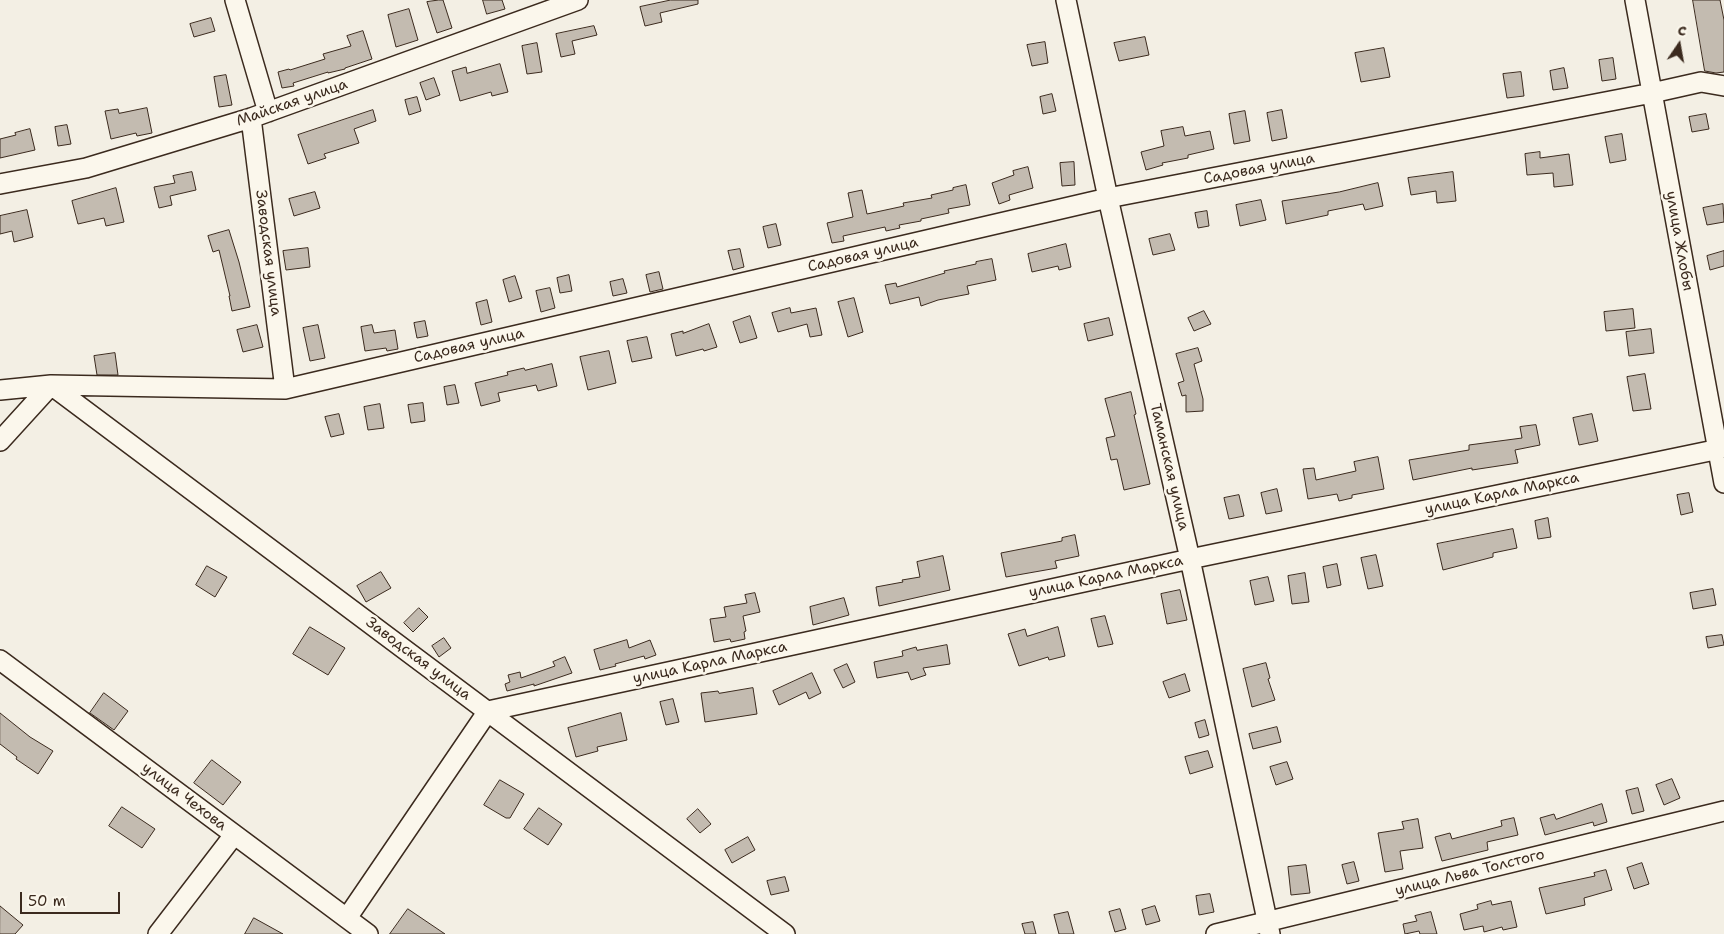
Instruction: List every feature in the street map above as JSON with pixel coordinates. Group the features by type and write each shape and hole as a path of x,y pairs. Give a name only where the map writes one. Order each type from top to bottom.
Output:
{"street":[{"name":"Заводская улица","path":"235,0 259,115 285,389"},
{"name":"Майская улица","path":"0,184 86,168 259,115 578,0"},
{"name":"Таманская улица","path":"1066,0 1108,198 1190,559 1268,928"},
{"name":"улица Жлобы","path":"1635,0 1721,449 1724,483"},
{"name":"Садовая улица","path":"0,390 51,384 285,389 1108,198 1652,94 1701,82 1724,86"},
{"name":"Заводская улица","path":"51,384 785,934"},
{"path":"0,441 51,384"},
{"name":"улица Карла Маркса","path":"488,711 1190,559 1721,449"},
{"name":"улица Чехова","path":"0,660 368,934"},
{"path":"347,918 488,711"},
{"name":"улица Льва Толстого","path":"1216,934 1268,928 1724,811"},
{"path":"158,934 234,835"}],"building":[{"path":"443,0 452,28 437,33 427,2"},
{"path":"483,0 502,0 505,9 487,14"},
{"path":"671,0 698,0 698,4 660,13 662,22 645,26 640,7"},
{"path":"1693,0 1720,0 1724,20 1724,72 1705,71"},
{"path":"409,9 418,40 396,47 388,15"},
{"path":"211,18 215,31 194,37 190,24"},
{"path":"594,26 597,35 572,41 575,54 561,57 556,34"},
{"path":"363,31 372,59 345,69 328,72 293,83 294,86 282,88 278,72 325,59 323,54 351,46 347,36"},
{"path":"1145,37 1149,55 1119,61 1114,43"},
{"path":"1045,42 1048,63 1032,66 1027,45"},
{"path":"537,43 542,72 527,74 522,46"},
{"path":"1384,48 1390,77 1361,82 1355,53"},
{"path":"1613,58 1616,79 1602,81 1599,60"},
{"path":"500,64 508,92 492,96 491,92 460,101 452,71 466,67 467,73"},
{"path":"1564,68 1568,88 1553,90 1550,71"},
{"path":"1521,72 1524,96 1507,98 1503,74"},
{"path":"226,75 232,105 219,107 214,77"},
{"path":"434,78 440,95 426,100 420,83"},
{"path":"1052,94 1056,111 1043,114 1040,97"},
{"path":"417,97 421,111 409,115 405,100"},
{"path":"147,108 152,133 137,136 136,133 111,139 105,111 118,109 119,113"},
{"path":"373,110 376,121 354,129 359,143 324,154 326,158 308,164 298,135"},
{"path":"1282,110 1287,138 1272,141 1267,113"},
{"path":"1245,111 1250,141 1234,144 1229,114"},
{"path":"1706,114 1709,129 1692,132 1689,117"},
{"path":"67,125 71,144 58,146 55,127"},
{"path":"1183,127 1185,136 1210,131 1214,149 1188,155 1188,158 1162,163 1163,165 1146,170 1141,152 1164,146 1161,131"},
{"path":"30,129 35,150 0,158 0,139"},
{"path":"1622,134 1626,160 1610,163 1605,137"},
{"path":"1540,152 1540,158 1569,154 1573,185 1554,187 1553,173 1527,175 1525,154"},
{"path":"1074,162 1075,185 1062,186 1060,163"},
{"path":"1028,167 1033,188 1009,195 1010,200 999,204 992,183 1014,175 1013,171"},
{"path":"192,172 196,190 170,196 172,205 159,208 154,187 175,183 173,176"},
{"path":"1453,172 1456,201 1437,203 1436,191 1411,195 1408,178"},
{"path":"1378,183 1383,206 1365,210 1363,204 1328,211 1328,215 1286,224 1282,201 1339,192"},
{"path":"966,185 970,205 948,209 949,213 921,219 921,221 899,225 900,228 886,231 885,227 843,236 844,241 832,243 827,223 853,217 848,193 862,190 867,214 904,206 903,203 932,198 931,195"},
{"path":"116,188 124,222 106,226 104,218 78,224 72,201"},
{"path":"315,192 320,208 294,216 289,199"},
{"path":"1261,200 1266,220 1240,226 1236,205"},
{"path":"1723,204 1724,222 1707,225 1703,208"},
{"path":"27,210 33,237 14,242 12,231 0,234 0,216"},
{"path":"1207,211 1209,226 1198,228 1195,213"},
{"path":"776,224 781,245 768,248 763,227"},
{"path":"229,230 250,307 232,311 219,250 213,252 208,236"},
{"path":"1170,234 1175,250 1153,255 1149,239"},
{"path":"1066,244 1071,267 1059,270 1058,266 1032,272 1028,254"},
{"path":"308,248 310,267 286,270 283,251"},
{"path":"740,249 744,267 733,270 728,251"},
{"path":"1724,251 1724,266 1710,270 1707,256"},
{"path":"992,259 996,280 967,286 969,294 938,300 921,306 919,297 890,304 885,285 896,283 897,287 945,273 944,271"},
{"path":"659,272 663,289 650,292 646,275"},
{"path":"569,275 572,291 560,293 557,278"},
{"path":"515,276 522,298 509,302 503,280"},
{"path":"623,279 627,293 613,296 610,282"},
{"path":"550,288 555,308 541,312 536,291"},
{"path":"854,298 863,332 848,337 838,302"},
{"path":"487,300 492,322 481,325 476,303"},
{"path":"790,308 791,313 816,308 822,335 810,337 807,324 778,332 772,313"},
{"path":"1633,309 1635,328 1606,331 1604,312"},
{"path":"1204,311 1211,324 1194,331 1188,318"},
{"path":"750,316 757,338 740,343 733,322"},
{"path":"1109,318 1113,335 1088,341 1084,324"},
{"path":"425,321 428,336 417,338 414,323"},
{"path":"709,324 717,347 676,356 671,334 683,331 683,333"},
{"path":"257,325 263,347 243,352 237,330"},
{"path":"318,325 325,358 310,361 303,328"},
{"path":"372,325 374,333 395,330 398,349 387,351 386,348 365,351 361,327"},
{"path":"1651,329 1654,353 1629,356 1626,332"},
{"path":"647,337 652,358 632,362 627,341"},
{"path":"1198,348 1202,361 1194,364 1203,399 1203,411 1186,412 1186,395 1182,396 1178,383 1184,381 1176,354"},
{"path":"609,351 616,383 588,390 580,357"},
{"path":"115,353 118,375 97,375 94,356"},
{"path":"552,364 557,386 538,391 536,385 498,393 500,401 481,406 475,383 508,375 507,372"},
{"path":"1645,374 1651,409 1633,411 1627,377"},
{"path":"455,385 459,403 447,405 444,387"},
{"path":"1131,392 1136,414 1134,415 1150,484 1124,490 1117,459 1111,460 1106,438 1115,436 1105,399"},
{"path":"423,403 425,421 411,423 408,405"},
{"path":"380,404 384,428 368,430 364,407"},
{"path":"339,414 344,434 331,437 325,417"},
{"path":"1592,414 1598,441 1579,445 1573,418"},
{"path":"1536,425 1540,445 1515,450 1518,463 1472,470 1472,468 1413,480 1409,460 1469,450 1469,445 1522,438 1520,427"},
{"path":"1378,457 1384,489 1352,495 1352,498 1339,501 1337,494 1308,499 1303,469 1314,468 1316,480 1356,471 1354,462"},
{"path":"1277,489 1282,511 1266,514 1261,493"},
{"path":"1689,493 1693,512 1681,515 1677,495"},
{"path":"1239,495 1244,516 1229,519 1224,498"},
{"path":"1548,518 1551,537 1538,539 1535,521"},
{"path":"1513,529 1517,548 1493,553 1493,557 1443,570 1437,544"},
{"path":"1075,535 1079,556 1055,561 1057,568 1006,577 1001,553 1062,541 1062,538"},
{"path":"1376,555 1383,586 1368,589 1361,558"},
{"path":"943,556 950,590 879,606 876,587 920,577 917,562"},
{"path":"1337,564 1341,585 1327,588 1323,567"},
{"path":"207,566 227,577 215,597 196,585"},
{"path":"381,572 391,588 366,602 357,586"},
{"path":"1305,573 1309,602 1292,604 1288,576"},
{"path":"1268,577 1274,601 1255,605 1250,581"},
{"path":"1713,589 1716,605 1693,609 1690,593"},
{"path":"1180,590 1187,620 1167,624 1161,594"},
{"path":"755,593 760,612 743,616 746,631 744,632 745,639 731,642 730,639 714,642 710,619 726,617 724,607 747,603 745,595"},
{"path":"844,598 849,615 813,625 810,607"},
{"path":"419,608 428,617 413,632 404,623"},
{"path":"1105,616 1113,644 1098,647 1091,619"},
{"path":"310,627 345,648 328,675 293,654"},
{"path":"1058,627 1065,656 1049,660 1048,657 1019,666 1008,634 1025,629 1027,636"},
{"path":"1722,635 1724,645 1708,648 1706,637"},
{"path":"444,638 451,648 439,657 432,646"},
{"path":"627,640 629,648 650,640 656,655 645,659 644,656 600,670 594,650"},
{"path":"947,645 950,664 923,668 926,675 911,680 908,672 877,678 874,662 903,656 902,651 916,647 917,650"},
{"path":"565,657 572,673 534,686 534,684 507,691 505,684 510,682 508,675 520,672 521,678 555,666 553,662"},
{"path":"1266,663 1270,678 1268,679 1275,700 1252,707 1243,669"},
{"path":"847,664 855,682 843,688 834,670"},
{"path":"812,673 821,693 809,699 806,692 779,705 773,691"},
{"path":"1185,674 1190,691 1169,698 1163,682"},
{"path":"753,688 757,714 705,722 701,693 718,691 719,693"},
{"path":"104,693 128,711 114,730 90,713"},
{"path":"673,699 679,722 666,725 660,702"},
{"path":"0,713 30,737 53,751 38,774 16,759 17,757 0,744"},
{"path":"621,713 627,740 597,747 598,751 576,757 568,728"},
{"path":"1205,720 1209,735 1199,738 1195,723"},
{"path":"1277,727 1281,742 1253,749 1249,734"},
{"path":"1208,751 1213,767 1190,774 1185,757"},
{"path":"212,760 241,782 223,805 194,783"},
{"path":"1287,762 1293,779 1276,785 1270,767"},
{"path":"1672,779 1680,798 1664,805 1656,785"},
{"path":"500,780 524,794 510,818 506,818 484,805"},
{"path":"1638,788 1644,811 1632,814 1626,791"},
{"path":"1602,804 1607,822 1594,826 1593,822 1545,835 1540,818 1554,814 1556,819"},
{"path":"122,807 155,829 142,848 109,826"},
{"path":"539,808 562,824 548,845 524,829"},
{"path":"698,809 711,824 700,833 687,819"},
{"path":"1514,818 1518,835 1487,842 1488,850 1442,861 1435,837 1450,833 1452,839 1502,826 1501,821"},
{"path":"1418,819 1423,848 1400,851 1403,869 1385,872 1378,833 1404,829 1402,822"},
{"path":"748,837 755,850 732,863 725,850"},
{"path":"1354,862 1359,881 1347,884 1342,865"},
{"path":"1642,863 1649,884 1634,889 1627,868"},
{"path":"1306,865 1310,893 1291,895 1288,867"},
{"path":"1606,870 1612,890 1584,898 1585,905 1546,914 1539,888 1595,876 1594,873"},
{"path":"785,877 789,891 771,895 767,881"},
{"path":"1210,894 1214,912 1199,915 1196,896"},
{"path":"1491,901 1492,905 1511,901 1517,927 1503,930 1502,927 1484,932 1483,926 1464,930 1460,914 1478,909 1477,905"},
{"path":"0,906 23,925 15,934 0,934"},
{"path":"1155,906 1160,921 1146,925 1142,910"},
{"path":"408,909 445,934 390,934"},
{"path":"1120,909 1126,929 1115,932 1109,912"},
{"path":"1068,912 1074,934 1059,934 1054,915"},
{"path":"1431,912 1437,934 1420,934 1419,931 1405,934 1403,924 1417,921 1415,916"},
{"path":"254,918 283,934 245,934"},
{"path":"1033,922 1036,934 1025,934 1022,924"}]}
